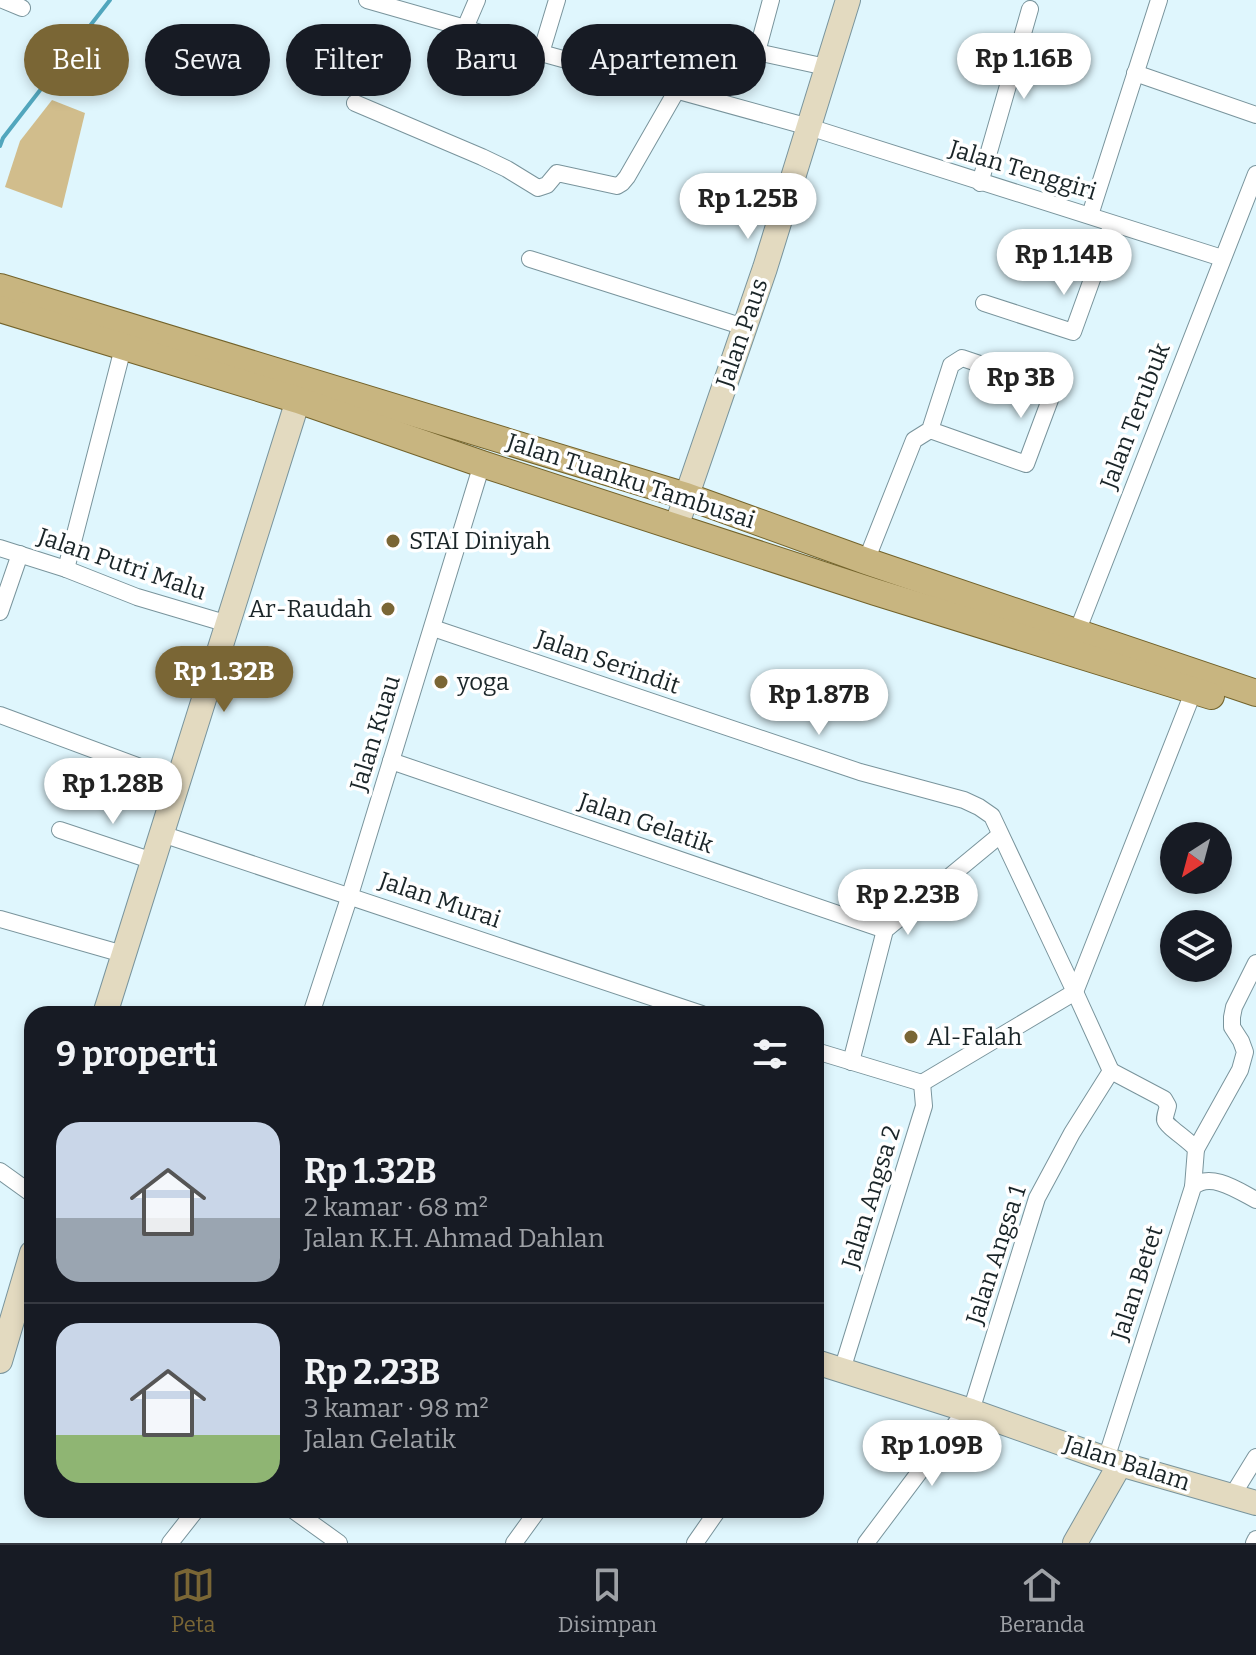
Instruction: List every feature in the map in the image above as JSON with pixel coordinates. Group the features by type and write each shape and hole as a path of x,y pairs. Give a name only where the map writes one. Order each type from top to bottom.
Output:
{"main road":[{"name":"Jalan Paus","path":"676,527 744,327 848,0"},
{"name":"Jalan Tuanku Tambusai","path":"0,287 686,496 866,561 1256,693"},
{"name":"Jalan Tuanku Tambusai","path":"0,309 298,400 482,464 875,592 1256,711"},
{"path":"107,1006 298,400"},
{"path":"0,1361 24,1280"},
{"name":"Jalan Balam","path":"824,1367 968,1410 1113,1461 1256,1503"},
{"path":"1075,1543 1113,1461"}],"street":[{"path":"3,0 22,8"},
{"name":"Jalan Tenggiri","path":"367,0 451,24"},
{"path":"467,24 477,0"},
{"path":"545,40 557,0"},
{"path":"765,24 771,0"},
{"path":"1090,215 1159,0"},
{"path":"980,183 1030,9"},
{"path":"766,54 826,67"},
{"path":"1135,73 1256,115"},
{"path":"355,103 495,163 538,188 547,185 557,173 617,186 622,183 674,96"},
{"name":"Jalan Tenggiri","path":"698,96 809,127 1222,258"},
{"name":"Jalan Terubuk","path":"1077,632 1256,174"},
{"path":"984,303 1073,332 1112,224"},
{"path":"530,259 744,327"},
{"path":"66,569 123,348"},
{"path":"866,561 914,440 930,430 951,365 962,358 1054,389 1026,464 930,430"},
{"name":"Jalan Kuau","path":"314,1006 482,464"},
{"name":"Jalan Putri Malu","path":"0,548 66,569 137,597 228,624"},
{"path":"0,612 20,554"},
{"name":"Jalan Serindit","path":"433,628 860,772 964,800 979,807 992,816 1075,992"},
{"path":"824,1054 922,1083 1075,992 1194,690"},
{"path":"0,715 178,781"},
{"name":"Jalan Gelatik","path":"391,761 885,930"},
{"path":"60,830 153,861"},
{"name":"Jalan Murai","path":"162,834 678,1006"},
{"path":"851,1062 885,930 1000,835"},
{"path":"0,919 123,954"},
{"path":"1075,992 1111,1071 1164,1099 1168,1106 1166,1123 1196,1149 1240,1070 1245,1052 1232,1027 1232,1017 1256,963"},
{"name":"Jalan Angsa 1","path":"866,1543 968,1410 1037,1198 1072,1133 1111,1071"},
{"name":"Jalan Angsa 2","path":"824,1367 924,1106 922,1083"},
{"name":"Jalan Betet","path":"1113,1461 1193,1187 1196,1149"},
{"path":"0,1171 24,1188"},
{"path":"1193,1187 1210,1180 1256,1200"},
{"path":"1232,1496 1256,1457"},
{"path":"170,1543 190,1518"},
{"path":"304,1518 339,1543"},
{"path":"514,1543 532,1518"},
{"path":"695,1543 712,1518"}],"shaded area":[{"path":"52,100 85,113 62,208 5,187 20,141"}],"waterway":[{"path":"0,146 3,138 110,0"}],"place":[{"name":"STAI Diniyah","path":"393,541"},
{"name":"Ar-Raudah","path":"388,609"},
{"name":"yoga","path":"441,682"},
{"name":"Al-Falah","path":"911,1037"}]}
